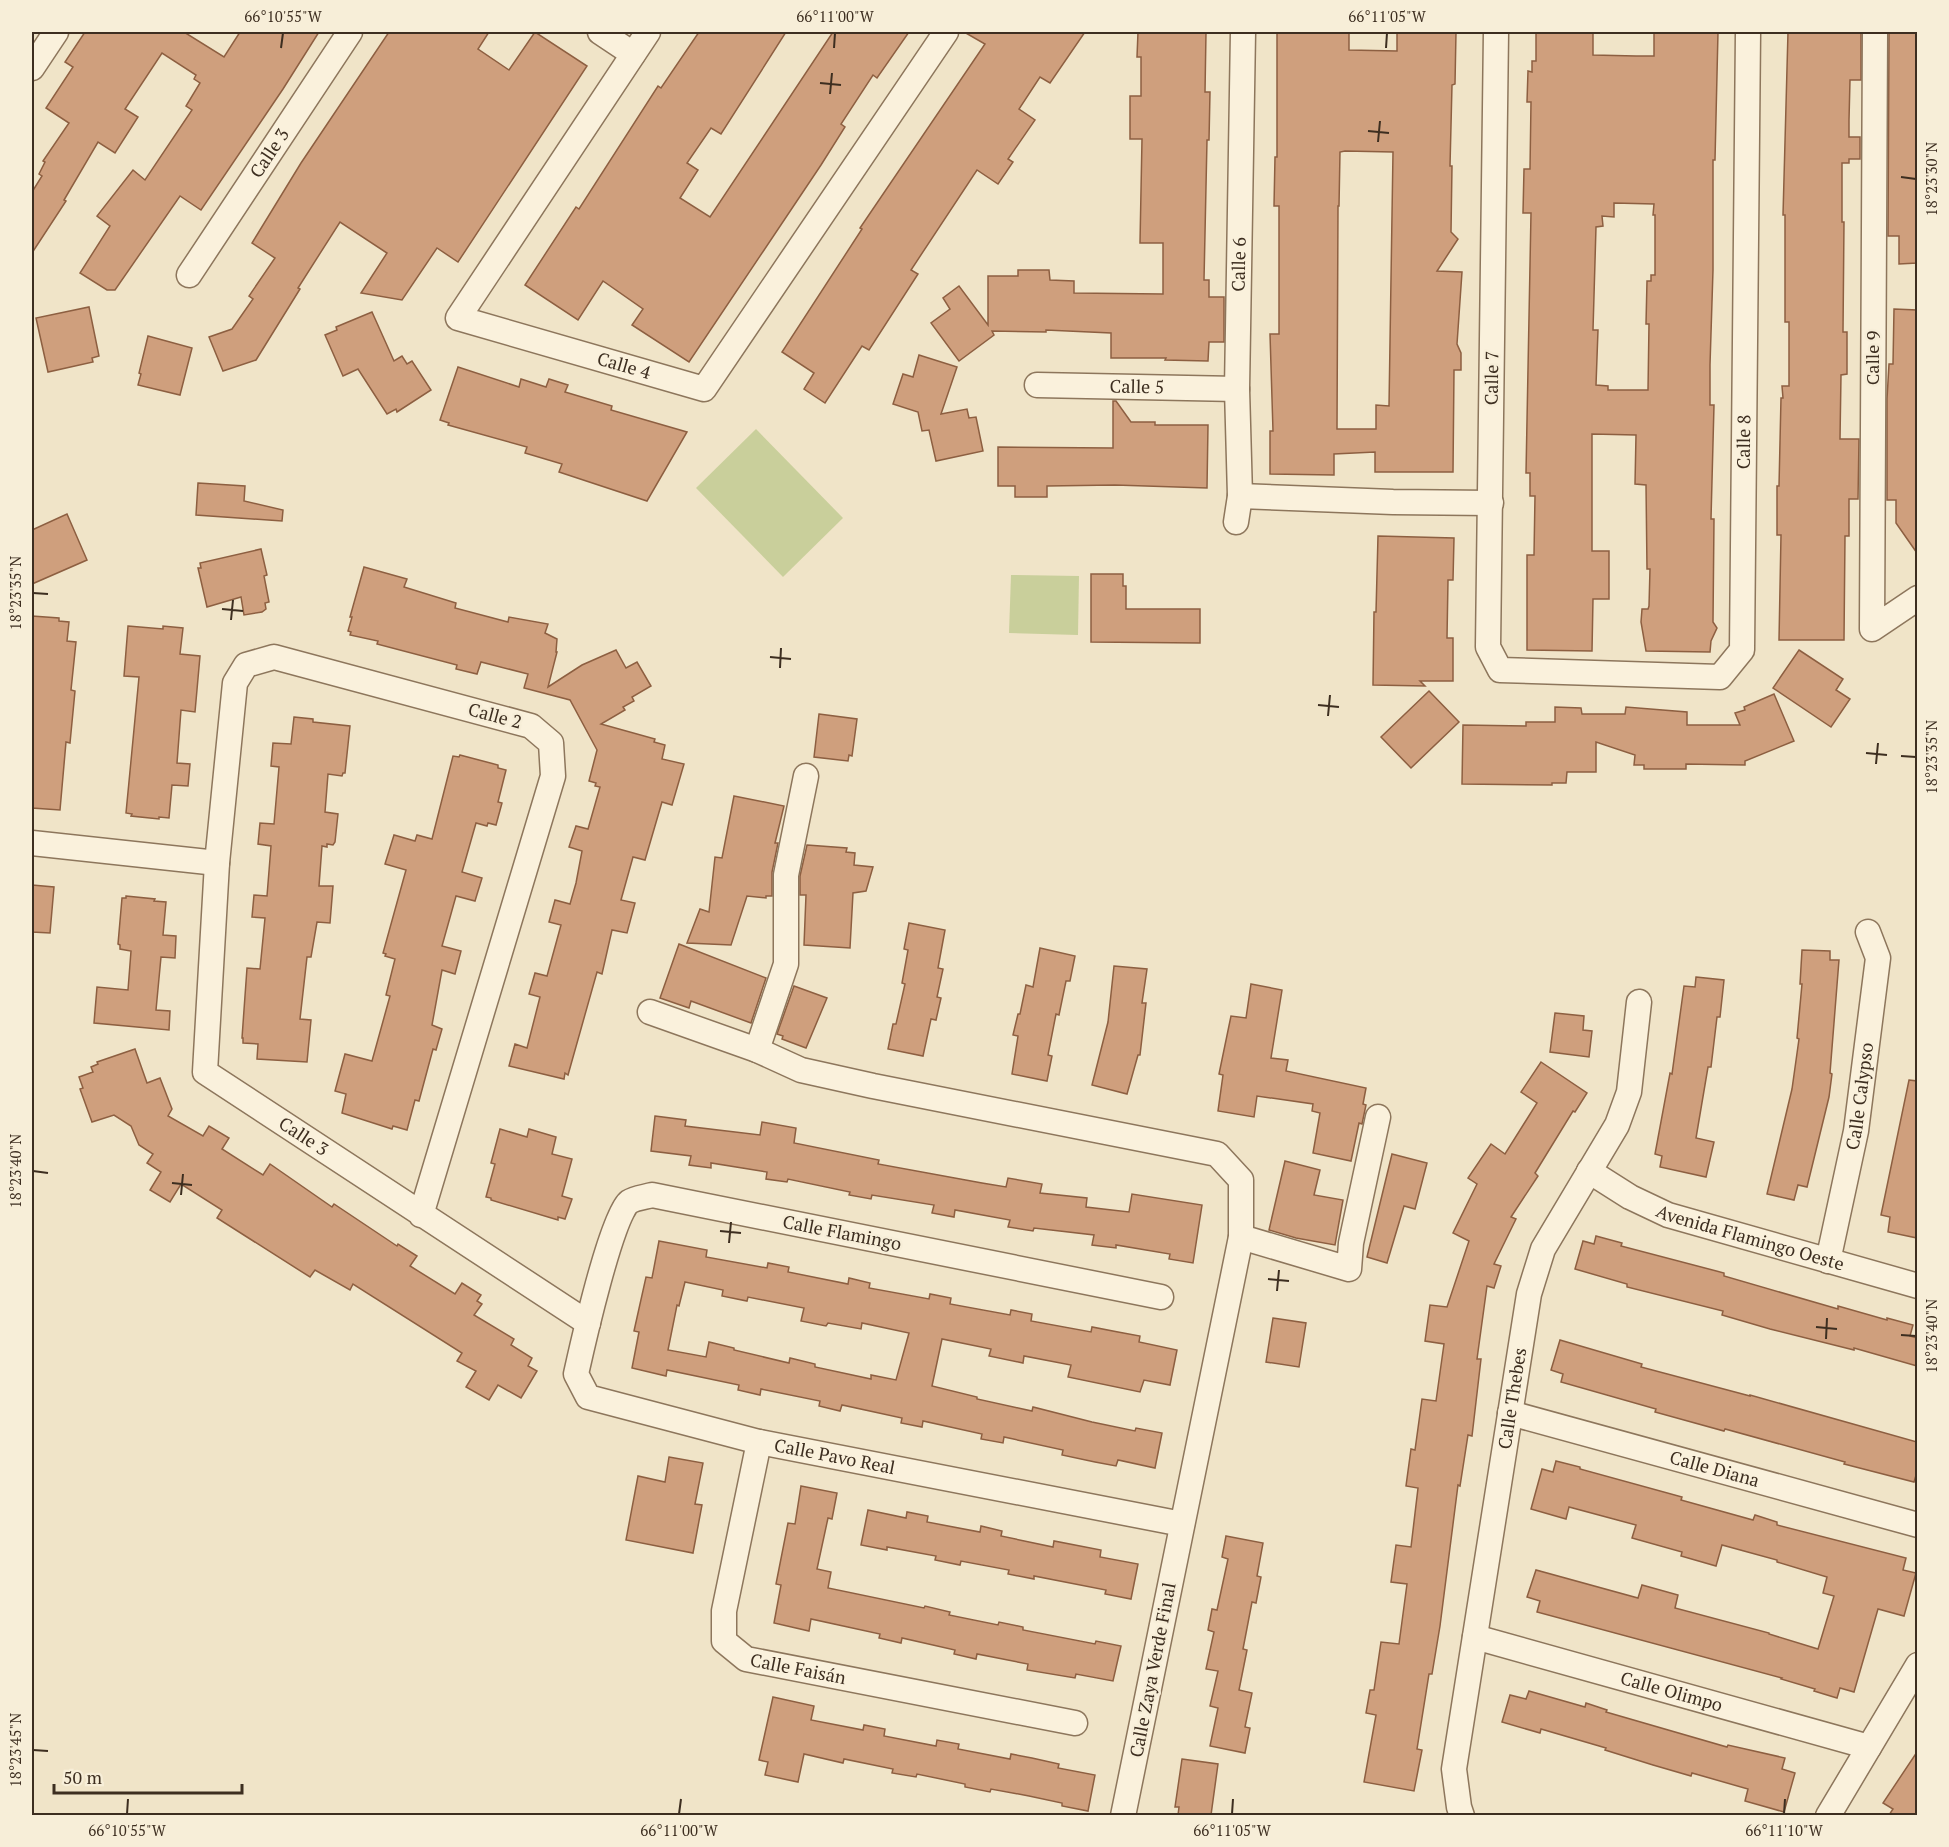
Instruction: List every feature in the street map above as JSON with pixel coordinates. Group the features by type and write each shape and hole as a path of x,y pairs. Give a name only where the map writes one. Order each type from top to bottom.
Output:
{"street":[{"path":"32,68 56,32"},
{"name":"Calle 3","path":"189,275 350,32"},
{"path":"600,32 633,54"},
{"name":"Calle 4","path":"648,32 458,318 704,389 946,32"},
{"name":"Calle 6","path":"1236,522 1240,496 1237,389 1243,32"},
{"name":"Calle 7","path":"1496,32 1488,647 1500,670 1553,672"},
{"name":"Calle 8","path":"1553,672 1720,677 1742,650 1748,32"},
{"name":"Calle 9","path":"1875,32 1872,629 1917,598"},
{"name":"Calle 5","path":"1037,385 1237,389"},
{"path":"1240,496 1491,503"},
{"name":"Calle 2","path":"218,857 235,682 246,665 274,657 531,726 551,743 553,776 421,1215"},
{"path":"757,1050 786,964 786,875 806,776"},
{"path":"32,843 218,857"},
{"name":"Calle 3","path":"218,857 205,1072 421,1215 591,1312"},
{"name":"Calle Calypso","path":"1828,1261 1856,1131 1878,958 1868,932"},
{"name":"Calle Thebes","path":"1462,1815 1458,1807 1454,1769 1529,1294 1543,1249 1617,1125 1629,1092 1639,1002"},
{"name":"Calle Zaya Verde Final","path":"650,1012 757,1050 801,1070 1217,1154 1240,1180 1241,1237 1123,1815"},
{"path":"1241,1237 1348,1269 1351,1243 1378,1117"},
{"name":"Avenida Flamingo Oeste","path":"1589,1171 1630,1197 1668,1215 1917,1286"},
{"name":"Calle Flamingo","path":"591,1312 618,1218 629,1202 652,1195 1161,1297"},
{"name":"Calle Pavo Real","path":"591,1312 576,1374 588,1397 759,1442 1182,1524"},
{"name":"Calle Diana","path":"1510,1413 1917,1525"},
{"name":"Calle Faisán","path":"759,1442 724,1611 724,1641 746,1659 1074,1723"},
{"name":"Calle Olimpo","path":"1474,1637 1869,1747"},
{"path":"1828,1815 1917,1665"}],"green space":[{"path":"756,429 843,518 783,577 696,488"},
{"path":"1011,575 1079,576 1078,635 1009,633"}],"building":[{"path":"85,32 184,32 224,57 240,32 319,32 201,210 180,196 115,290 107,290 80,273 110,226 97,216 133,170 145,180 192,110 186,106 200,83 194,79 196,75 162,53 125,109 138,117 115,153 98,142 64,200 66,201 32,253 32,192 42,176 39,174 45,162 43,161 69,123 46,108 73,67 65,62"},
{"path":"389,32 489,32 478,49 509,70 535,32 587,66 458,262 437,248 402,300 361,293 387,253 340,222 256,360 223,371 209,337 232,329 253,299 249,296 275,258 252,243 301,163"},
{"path":"699,32 786,32 721,134 711,128 687,163 698,170 680,198 710,217 833,32 909,32 877,78 873,75 841,124 845,127 821,165 689,362 632,325 643,309 603,281 578,320 525,285 576,207 579,209 658,86 661,88"},
{"path":"964,32 1085,32 1050,83 1040,77 1019,109 1035,120 1008,159 1013,162 998,184 977,170 911,270 918,274 869,350 862,346 825,403 804,389 814,373 782,352 862,229 860,228 985,44"},
{"path":"1138,32 1206,32 1205,92 1210,92 1204,280 1209,280 1209,297 1224,297 1224,342 1209,342 1208,361 1111,358 1111,333 1046,330 1046,332 992,331 994,335 959,361 931,323 950,309 943,298 959,286 988,325 988,276 1018,276 1018,270 1049,270 1050,280 1074,281 1074,293 1163,294 1163,243 1140,243 1142,139 1130,139 1130,96 1141,96 1141,57 1137,57"},
{"path":"1277,32 1349,32 1349,50 1397,51 1397,32 1456,32 1450,166 1452,166 1451,232 1458,239 1437,271 1462,272 1457,344 1461,353 1461,370 1454,370 1453,472 1375,472 1375,452 1334,454 1334,475 1270,474 1270,431 1273,431 1270,334 1279,334 1279,206 1274,206 1275,157 1277,157","holes":["1340,152 1393,152 1389,406 1376,405 1376,429 1337,429"]},
{"path":"1536,32 1593,32 1593,55 1654,56 1654,32 1718,32 1715,160 1713,160 1710,365 1710,405 1714,405 1711,519 1714,519 1713,622 1717,628 1711,641 1710,652 1646,651 1641,622 1642,609 1648,609 1649,606 1650,569 1647,569 1646,485 1635,484 1636,435 1592,434 1592,551 1609,551 1609,599 1593,599 1592,651 1527,650 1527,555 1534,555 1535,496 1530,496 1530,473 1526,473 1531,213 1523,213 1524,169 1530,169 1531,102 1527,102 1528,71 1532,72 1532,61 1536,61","holes":["1614,203 1654,204 1655,275 1651,275 1651,281 1647,281 1648,390 1608,390 1608,386 1596,385 1598,330 1593,330 1596,227 1603,226 1602,216 1614,217"]},
{"path":"1788,32 1861,32 1861,80 1850,80 1849,120 1849,137 1860,137 1860,159 1849,159 1849,163 1842,163 1843,332 1847,332 1847,374 1841,375 1840,439 1859,439 1858,499 1849,499 1849,536 1845,536 1844,640 1779,640 1781,535 1777,535 1777,486 1779,486 1782,386 1789,386 1789,322 1785,322 1785,215 1783,215"},
{"path":"1889,32 1917,32 1917,263 1899,264 1899,236 1888,236"},
{"path":"89,307 99,356 92,358 93,362 48,372 36,318"},
{"path":"1894,309 1917,310 1917,553 1896,523 1896,500 1887,500 1887,399 1889,364 1893,364"},
{"path":"372,312 394,361 402,356 407,364 412,361 431,390 397,412 396,409 387,414 358,369 343,376 325,335 337,330 336,327"},
{"path":"148,336 192,348 180,395 138,385"},
{"path":"919,355 957,367 941,414 967,409 969,418 976,417 983,451 936,461 929,430 922,431 918,412 893,404 903,374 913,377"},
{"path":"458,367 519,387 521,379 546,387 549,379 568,385 565,392 612,406 611,410 687,432 647,501 559,472 562,464 525,453 527,447 448,425 449,423 440,420"},
{"path":"1113,401 1116,401 1131,422 1155,422 1155,425 1208,425 1207,488 1115,485 1047,486 1047,497 1015,497 1015,486 998,486 998,447 1113,448"},
{"path":"198,483 245,486 244,501 283,510 282,521 196,515"},
{"path":"67,514 87,560 32,584 32,530"},
{"path":"1378,536 1454,538 1453,580 1448,580 1447,638 1453,638 1453,681 1420,681 1425,686 1373,685"},
{"path":"261,549 267,575 264,576 269,602 265,603 266,609 262,612 244,615 241,597 207,607 198,568 201,568 200,563"},
{"path":"364,567 407,579 404,587 456,603 455,608 508,622 509,617 548,624 545,633 557,639 557,652 548,687 582,665 616,650 626,668 637,662 651,686 632,697 634,701 623,707 625,710 601,724 655,739 654,742 665,745 662,759 684,764 672,805 662,802 645,860 633,857 621,900 635,903 627,933 612,930 602,974 597,972 568,1075 565,1073 564,1079 509,1066 515,1044 527,1048 540,997 529,994 535,973 547,976 561,925 549,922 555,900 570,904 576,883 582,851 569,847 576,826 588,829 600,787 589,781 597,750 570,700 524,688 528,674 481,662 477,674 456,669 457,665 350,635 351,632 348,631 352,617 350,617"},
{"path":"1091,574 1123,574 1123,586 1126,586 1126,609 1200,609 1200,643 1091,642"},
{"path":"32,616 59,618 59,621 69,622 67,641 76,642 71,690 75,691 70,743 66,742 60,810 32,808"},
{"path":"128,626 183,628 180,654 200,656 195,712 181,710 177,763 190,764 188,786 172,785 169,818 131,816 132,814 126,813 139,677 124,676"},
{"path":"1799,650 1843,679 1836,690 1850,699 1831,727 1773,688"},
{"path":"1429,691 1459,722 1411,768 1381,737"},
{"path":"1774,694 1794,741 1745,761 1745,765 1686,764 1686,769 1644,769 1644,765 1634,765 1635,755 1596,742 1596,772 1567,772 1566,783 1552,783 1552,785 1462,784 1463,725 1526,726 1526,722 1555,722 1555,707 1581,708 1582,714 1625,714 1626,707 1687,712 1687,725 1740,725 1735,713"},
{"path":"819,714 857,719 852,756 849,755 848,761 814,757"},
{"path":"294,717 313,719 313,722 350,726 345,773 342,776 328,774 325,812 338,814 335,842 333,845 327,844 327,847 322,846 319,886 333,886 330,923 317,922 311,957 307,957 300,1019 311,1020 307,1062 257,1059 258,1044 243,1043 242,1038 247,968 260,969 265,918 252,917 254,895 267,896 271,846 258,844 260,823 274,824 279,767 271,766 273,743 291,744"},
{"path":"460,755 498,765 498,768 506,770 498,802 502,803 496,825 488,823 487,826 476,823 462,872 482,878 475,901 456,896 442,946 461,951 455,974 442,970 432,1025 442,1029 436,1050 433,1049 419,1101 415,1100 407,1130 393,1126 392,1129 342,1113 346,1094 335,1091 345,1054 372,1061 390,996 386,995 395,959 383,953 406,870 385,864 394,835 415,841 417,835 432,839 453,756 459,757"},
{"path":"734,796 784,806 775,843 778,843 772,872 772,896 766,896 766,898 747,896 731,945 687,943 700,909 709,912 715,857 722,858"},
{"path":"807,845 847,848 846,852 855,853 854,865 873,867 866,891 853,893 850,948 804,945 806,895 800,895 800,876"},
{"path":"32,885 54,887 50,933 32,932"},
{"path":"126,896 166,902 163,935 176,936 175,958 161,957 156,1010 170,1011 169,1030 94,1023 97,987 128,990 131,951 120,949 118,944 122,898"},
{"path":"909,923 945,930 938,968 943,969 937,997 941,998 936,1020 931,1019 923,1056 888,1049 905,984 902,983 908,950 904,949"},
{"path":"679,944 766,978 751,1023 691,1001 689,1008 660,998"},
{"path":"1040,948 1075,956 1070,981 1066,981 1059,1015 1056,1014 1048,1055 1052,1056 1047,1081 1012,1074 1018,1036 1013,1035 1026,985 1033,987"},
{"path":"1802,950 1830,951 1830,960 1839,960 1829,1097 1807,1187 1798,1185 1794,1200 1767,1194 1792,1089 1799,1039 1797,1038 1802,984 1800,984"},
{"path":"1114,966 1147,969 1142,1003 1146,1003 1140,1055 1138,1055 1127,1094 1092,1085 1108,1022"},
{"path":"1696,977 1724,980 1720,1017 1717,1017 1711,1067 1708,1067 1696,1138 1714,1142 1706,1177 1660,1167 1662,1156 1655,1154 1670,1073 1672,1074 1684,986 1695,987"},
{"path":"1251,984 1282,990 1271,1058 1288,1060 1286,1071 1366,1088 1363,1104 1366,1105 1362,1124 1359,1123 1351,1161 1313,1153 1320,1113 1312,1111 1313,1104 1257,1096 1254,1117 1218,1111 1223,1075 1219,1074 1231,1016 1246,1018"},
{"path":"794,986 827,998 806,1048 782,1039 783,1036 777,1034"},
{"path":"1555,1013 1584,1016 1583,1030 1592,1031 1589,1057 1550,1052"},
{"path":"135,1049 147,1083 160,1078 172,1109 168,1116 203,1136 209,1126 229,1138 222,1149 263,1175 270,1164 332,1207 334,1204 397,1246 398,1244 417,1256 410,1266 455,1294 462,1283 481,1295 477,1301 482,1304 474,1315 514,1339 511,1345 532,1358 528,1366 537,1371 521,1398 498,1385 489,1400 466,1387 476,1371 457,1361 462,1353 353,1284 350,1290 315,1270 310,1277 217,1218 222,1210 181,1184 170,1202 150,1190 161,1172 147,1163 153,1154 139,1145 131,1126 114,1115 92,1122 80,1089 83,1088 79,1077 93,1072 91,1067 98,1064 97,1062"},
{"path":"1541,1062 1587,1093 1575,1112 1573,1111 1535,1173 1538,1176 1511,1217 1516,1219 1494,1264 1501,1266 1494,1288 1487,1286 1477,1359 1481,1359 1472,1436 1468,1435 1460,1486 1458,1485 1440,1626 1432,1674 1429,1674 1417,1749 1422,1750 1414,1791 1364,1782 1376,1715 1366,1713 1370,1690 1374,1690 1381,1642 1399,1644 1407,1584 1391,1582 1396,1545 1411,1547 1418,1488 1406,1486 1411,1449 1415,1450 1422,1399 1436,1401 1444,1344 1425,1341 1430,1305 1447,1307 1469,1241 1453,1233 1477,1184 1468,1178 1491,1144 1505,1154 1537,1103 1521,1092"},
{"path":"1909,1080 1917,1081 1917,1238 1888,1232 1890,1217 1881,1215"},
{"path":"655,1116 686,1120 685,1126 760,1135 762,1122 796,1128 794,1143 879,1160 878,1164 1006,1187 1008,1178 1042,1184 1040,1193 1087,1198 1086,1207 1129,1212 1132,1194 1202,1205 1193,1263 1169,1259 1170,1254 1116,1245 1116,1248 1092,1245 1094,1235 1008,1227 1010,1220 955,1210 954,1217 932,1213 934,1205 872,1195 871,1199 849,1195 850,1192 788,1179 787,1182 766,1179 767,1172 711,1163 711,1168 689,1165 691,1156 651,1151"},
{"path":"500,1129 527,1137 529,1129 556,1137 552,1154 572,1159 562,1196 572,1199 565,1219 558,1217 558,1220 486,1197 495,1164 491,1163"},
{"path":"1392,1154 1427,1163 1415,1209 1404,1206 1387,1263 1367,1257"},
{"path":"1285,1161 1320,1170 1314,1195 1343,1200 1335,1245 1296,1238 1269,1230"},
{"path":"1596,1236 1622,1243 1621,1246 1724,1273 1724,1276 1838,1309 1838,1306 1913,1325 1910,1336 1917,1338 1917,1366 1854,1348 1854,1350 1770,1329 1722,1315 1723,1311 1627,1287 1627,1284 1575,1269 1583,1241 1594,1244"},
{"path":"659,1241 707,1250 706,1257 767,1268 768,1263 789,1267 788,1272 848,1284 849,1278 870,1283 869,1288 929,1299 930,1294 951,1298 950,1304 1010,1315 1011,1310 1032,1314 1031,1321 1091,1332 1092,1327 1140,1336 1139,1342 1177,1350 1170,1385 1144,1380 1140,1392 1068,1377 1071,1365 1024,1356 1023,1363 989,1356 991,1349 942,1339 932,1386 1032,1411 1033,1407 1135,1431 1136,1428 1162,1433 1155,1468 1118,1460 1116,1466 1095,1462 1062,1455 1063,1450 1004,1437 1003,1443 981,1439 982,1434 923,1421 922,1427 901,1423 902,1418 842,1405 840,1411 819,1406 820,1401 761,1389 760,1395 738,1390 739,1385 667,1370 666,1376 632,1368 639,1332 634,1331 646,1277 652,1278","holes":["685,1282 723,1290 722,1296 747,1301 748,1297 804,1308 801,1321 861,1329 862,1323 909,1333 896,1380 871,1375 871,1379 815,1367 815,1364 790,1358 789,1363 709,1342 706,1357 668,1350 677,1305 679,1306"]},
{"path":"1273,1318 1306,1323 1299,1367 1266,1362"},
{"path":"1560,1340 1642,1364 1641,1367 1917,1442 1917,1472 1914,1482 1725,1429 1724,1431 1655,1412 1656,1409 1561,1382 1563,1374 1551,1370"},
{"path":"669,1457 703,1463 695,1504 702,1505 693,1553 626,1540 638,1476 665,1482"},
{"path":"1556,1461 1753,1520 1755,1515 1777,1522 1777,1525 1906,1558 1903,1570 1916,1573 1904,1616 1878,1609 1854,1692 1840,1688 1837,1698 1782,1678 1537,1612 1540,1601 1527,1597 1536,1570 1638,1598 1642,1585 1678,1595 1675,1608 1769,1633 1818,1649 1834,1596 1823,1593 1827,1577 1777,1562 1777,1560 1722,1545 1716,1566 1681,1556 1682,1552 1632,1538 1636,1525 1569,1507 1566,1519 1531,1509 1542,1469 1553,1472"},
{"path":"801,1486 837,1493 832,1519 828,1518 817,1569 831,1572 828,1588 924,1608 925,1606 950,1612 949,1615 998,1625 999,1622 1023,1627 1023,1630 1095,1644 1096,1641 1121,1646 1113,1681 1076,1674 1075,1678 1027,1670 1028,1664 977,1654 976,1659 954,1654 955,1650 902,1638 901,1643 879,1638 880,1634 811,1619 809,1631 774,1623 781,1585 776,1584 788,1523 795,1524"},
{"path":"868,1510 906,1518 907,1512 928,1516 927,1522 980,1532 981,1526 1002,1531 1001,1536 1053,1547 1054,1541 1101,1550 1100,1557 1138,1564 1131,1599 1105,1594 1106,1590 1034,1576 1034,1579 1008,1574 1009,1570 961,1561 960,1565 935,1560 936,1556 861,1545"},
{"path":"1226,1536 1263,1543 1257,1576 1261,1577 1256,1603 1252,1602 1243,1649 1247,1650 1239,1690 1252,1693 1245,1727 1250,1728 1245,1753 1210,1746 1218,1708 1210,1706 1218,1671 1206,1669 1214,1632 1208,1630 1212,1609 1217,1610 1228,1559 1222,1557"},
{"path":"1529,1691 1585,1707 1586,1703 1607,1710 1606,1712 1727,1747 1728,1745 1785,1758 1782,1769 1795,1773 1784,1812 1745,1801 1748,1789 1653,1765 1605,1750 1606,1748 1541,1729 1540,1733 1502,1722 1510,1695 1526,1699"},
{"path":"773,1697 814,1706 811,1720 863,1730 864,1725 885,1729 884,1736 936,1746 937,1740 959,1744 958,1749 1010,1759 1011,1754 1059,1764 1058,1768 1095,1775 1088,1811 1029,1796 991,1789 990,1792 917,1774 916,1777 892,1773 893,1769 844,1759 843,1763 804,1754 798,1782 765,1775 768,1762 759,1760"},
{"path":"1917,1752 1917,1815 1889,1815 1893,1809 1883,1803"},
{"path":"1182,1759 1218,1764 1211,1815 1178,1815 1179,1807 1175,1807"}]}
